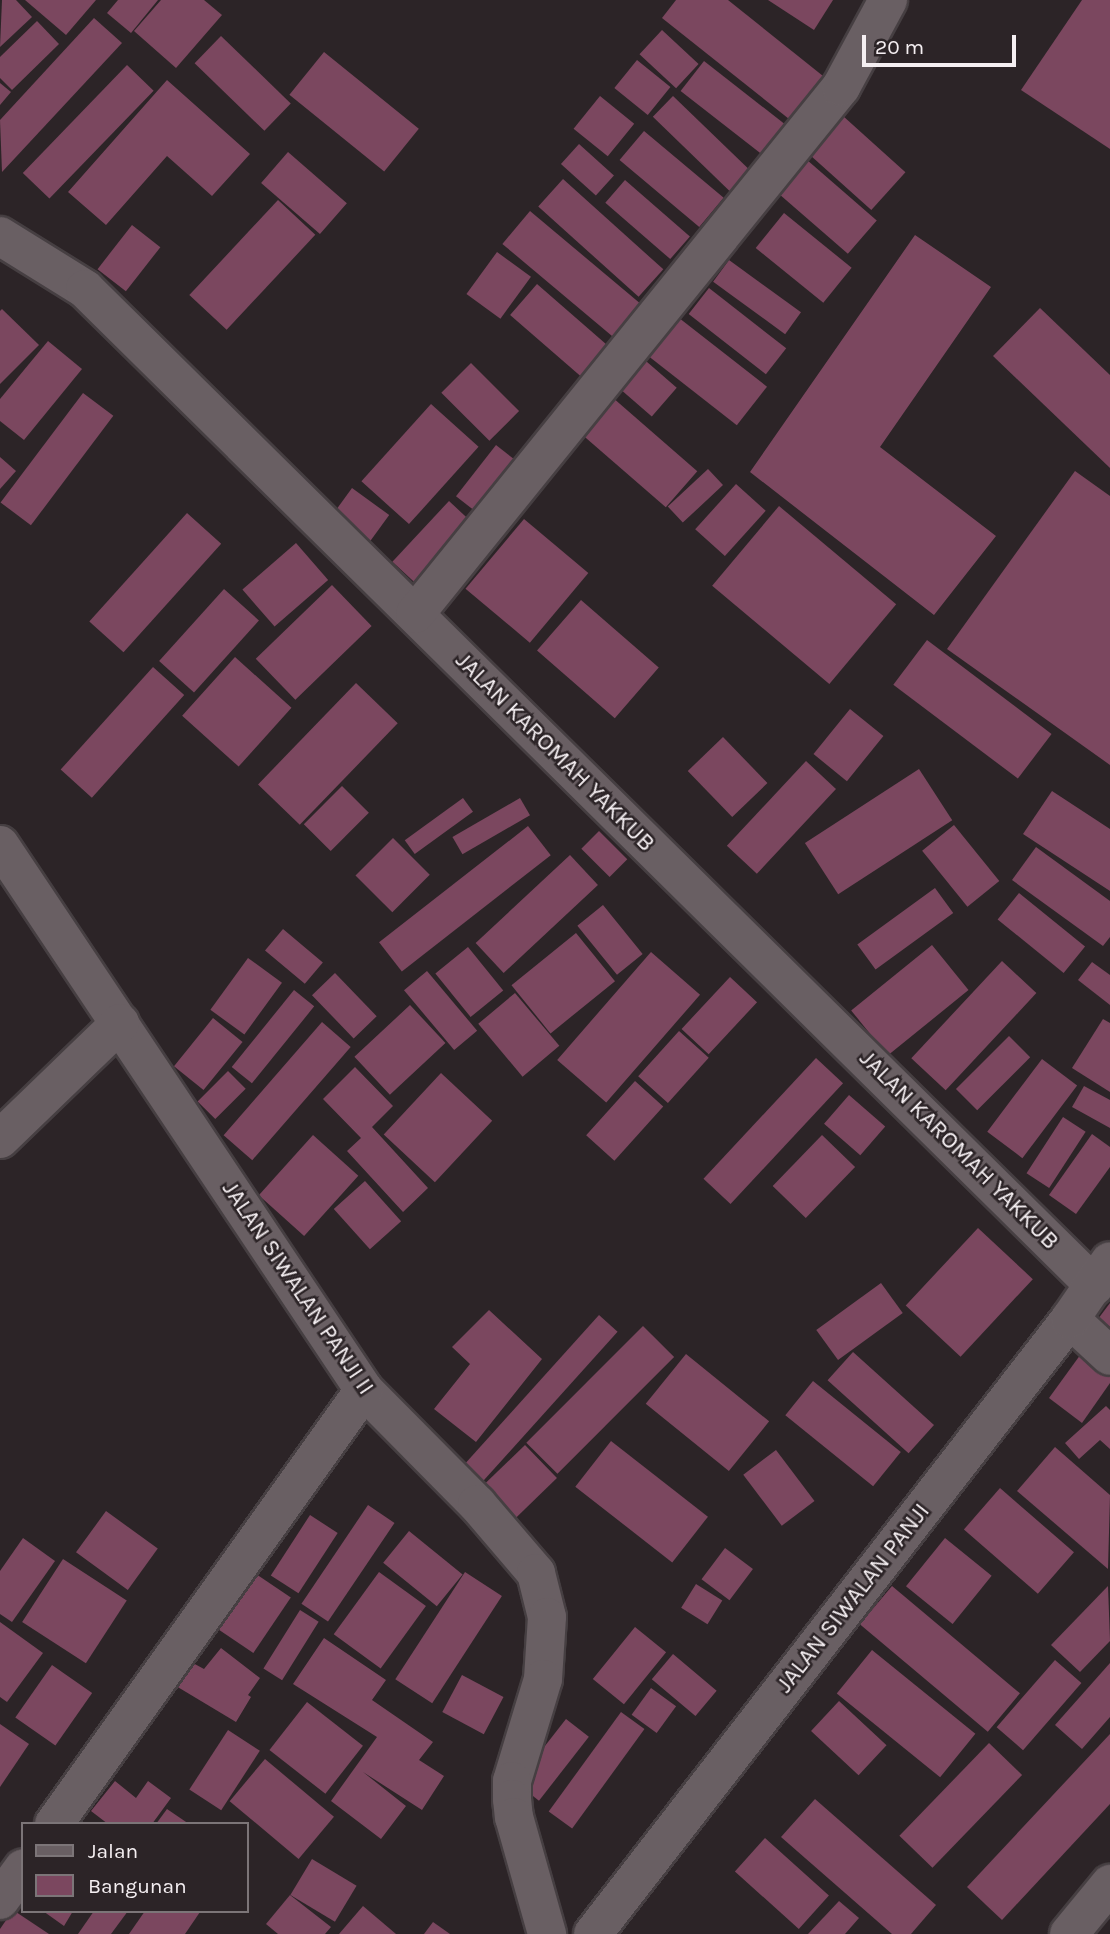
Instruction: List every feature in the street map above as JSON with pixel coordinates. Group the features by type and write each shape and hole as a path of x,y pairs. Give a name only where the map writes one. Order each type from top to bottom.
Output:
{"street":[{"path":"415,614 841,87 888,0"},
{"name":"JALAN KAROMAH YAKKUB","path":"0,236 85,289 415,614 1103,1273"},
{"name":"JALAN SIWALAN PANJI II","path":"0,845 364,1390 477,1504 536,1573 547,1617 542,1679 512,1781 512,1799 513,1817 547,1934"},
{"path":"0,1139 120,1023"},
{"name":"JALAN SIWALAN PANJI","path":"593,1934 1103,1273"},
{"path":"1070,1319 1110,1356"},
{"path":"55,1822 364,1390"},
{"path":"0,1900 21,1871"},
{"path":"1069,1934 1110,1884"}],"building":[{"path":"2,0 16,0 32,17 0,47"},
{"path":"25,0 96,0 66,35"},
{"path":"118,0 158,0 131,33 107,13"},
{"path":"161,0 204,0 222,15 176,68 134,31"},
{"path":"676,0 728,0 823,76 789,119 662,18"},
{"path":"768,0 833,0 814,30"},
{"path":"1082,0 1110,0 1110,149 1021,90"},
{"path":"94,18 122,43 2,172 0,120"},
{"path":"37,21 59,44 12,90 0,78 0,57"},
{"path":"662,30 699,64 676,88 639,54"},
{"path":"221,36 291,103 264,131 195,63"},
{"path":"324,52 419,129 384,172 289,95"},
{"path":"637,60 670,87 648,115 614,88"},
{"path":"704,61 788,126 764,156 681,91"},
{"path":"127,65 154,91 49,199 23,173"},
{"path":"167,80 250,154 212,196 167,156 106,225 68,192"},
{"path":"0,83 11,92 0,105"},
{"path":"600,96 634,124 608,156 574,129"},
{"path":"673,96 754,174 733,195 653,117"},
{"path":"843,116 905,172 871,210 809,154"},
{"path":"644,131 724,198 699,227 620,160"},
{"path":"579,144 614,175 596,196 561,164"},
{"path":"288,152 347,203 320,234 261,183"},
{"path":"799,153 877,221 848,254 770,186"},
{"path":"563,179 663,269 639,297 538,206"},
{"path":"625,180 690,236 670,259 605,203"},
{"path":"278,200 315,235 227,330 189,295"},
{"path":"530,211 650,311 622,344 502,244"},
{"path":"784,213 852,268 823,303 756,248"},
{"path":"132,225 160,247 126,291 98,269"},
{"path":"915,235 991,287 880,447 996,536 934,615 750,472"},
{"path":"497,252 531,277 500,319 466,294"},
{"path":"729,260 801,312 785,334 713,282"},
{"path":"537,284 616,353 589,384 510,315"},
{"path":"709,288 786,348 766,374 689,314"},
{"path":"1040,308 1110,375 1110,468 993,356"},
{"path":"2,309 39,345 0,384 0,311"},
{"path":"674,314 767,387 737,425 644,353"},
{"path":"48,341 82,369 24,440 0,421 0,399"},
{"path":"639,355 677,388 652,416 614,384"},
{"path":"471,363 519,411 489,441 441,393"},
{"path":"83,393 113,416 31,525 1,502"},
{"path":"612,397 697,471 666,507 581,433"},
{"path":"431,404 479,447 409,524 361,481"},
{"path":"496,445 525,468 485,519 456,496"},
{"path":"0,457 16,471 0,489"},
{"path":"708,469 723,485 683,523 668,507"},
{"path":"1075,471 1110,496 1110,765 947,649"},
{"path":"736,484 766,511 725,556 695,529"},
{"path":"352,488 389,515 369,543 331,516"},
{"path":"449,501 477,527 420,588 392,562"},
{"path":"779,506 896,604 829,684 712,586"},
{"path":"187,513 221,544 123,652 89,621"},
{"path":"524,519 588,573 530,643 466,589"},
{"path":"296,543 328,580 275,627 242,590"},
{"path":"332,585 372,626 295,700 256,659"},
{"path":"224,589 259,620 194,693 159,661"},
{"path":"581,600 659,668 615,718 537,651"},
{"path":"927,640 1052,734 1018,779 893,685"},
{"path":"235,657 291,708 239,767 182,716"},
{"path":"153,667 184,695 92,798 61,770"},
{"path":"356,683 398,723 300,825 258,784"},
{"path":"850,709 883,736 847,781 813,754"},
{"path":"723,737 767,783 732,817 688,771"},
{"path":"806,761 836,789 757,874 727,846"},
{"path":"919,769 952,820 838,894 805,843"},
{"path":"342,786 369,813 331,851 304,824"},
{"path":"1052,791 1110,829 1110,891 1023,834"},
{"path":"463,798 473,812 415,854 405,840"},
{"path":"520,798 530,815 462,854 452,837"},
{"path":"954,825 999,881 967,907 922,851"},
{"path":"528,826 551,855 402,972 379,942"},
{"path":"599,831 627,859 610,877 581,849"},
{"path":"393,838 430,875 392,912 356,875"},
{"path":"1036,847 1110,901 1110,937 1103,946 1012,880"},
{"path":"570,855 598,885 504,973 476,943"},
{"path":"935,888 953,913 876,970 857,944"},
{"path":"1019,893 1085,946 1064,973 998,919"},
{"path":"603,905 643,954 617,975 577,926"},
{"path":"283,929 323,962 305,984 265,950"},
{"path":"576,933 615,981 551,1033 511,985"},
{"path":"932,945 969,990 888,1056 851,1010"},
{"path":"468,947 503,991 471,1017 435,973"},
{"path":"651,952 700,995 606,1103 557,1060"},
{"path":"248,958 282,983 244,1034 210,1010"},
{"path":"1002,961 1036,993 946,1090 911,1058"},
{"path":"1092,962 1110,975 1110,1005 1078,980"},
{"path":"427,971 477,1031 454,1050 404,990"},
{"path":"335,973 377,1016 354,1038 312,995"},
{"path":"730,977 757,1002 709,1054 682,1029"},
{"path":"294,990 314,1006 252,1083 232,1067"},
{"path":"515,993 559,1046 523,1077 478,1024"},
{"path":"410,1005 445,1043 390,1095 354,1057"},
{"path":"213,1018 243,1042 204,1090 174,1066"},
{"path":"1103,1019 1110,1023 1110,1092 1072,1068"},
{"path":"322,1022 351,1047 252,1160 224,1135"},
{"path":"679,1031 709,1058 668,1103 638,1076"},
{"path":"1009,1036 1030,1057 977,1110 956,1089"},
{"path":"816,1058 843,1083 731,1204 703,1179"},
{"path":"1042,1059 1077,1085 1022,1158 987,1132"},
{"path":"355,1067 393,1106 372,1127 428,1188 403,1212 347,1151 361,1138 323,1099"},
{"path":"228,1071 246,1089 215,1119 198,1101"},
{"path":"441,1073 492,1121 435,1182 384,1134"},
{"path":"635,1081 663,1106 614,1161 586,1135"},
{"path":"1084,1086 1110,1100 1110,1128 1072,1107"},
{"path":"849,1095 885,1126 860,1155 824,1124"},
{"path":"1063,1117 1086,1132 1049,1188 1027,1173"},
{"path":"1092,1134 1110,1147 1110,1167 1076,1214 1049,1195"},
{"path":"313,1135 358,1176 304,1236 259,1195"},
{"path":"822,1135 855,1167 806,1218 773,1186"},
{"path":"365,1181 401,1221 370,1249 334,1209"},
{"path":"978,1228 1033,1279 961,1357 906,1306"},
{"path":"881,1283 903,1313 838,1360 816,1330"},
{"path":"1110,1303 1110,1327 1098,1319"},
{"path":"489,1310 542,1359 476,1442 434,1409 470,1364 452,1347"},
{"path":"599,1315 618,1332 478,1486 460,1470"},
{"path":"643,1326 674,1357 557,1474 526,1443"},
{"path":"1086,1347 1110,1364 1110,1383 1082,1423 1049,1398"},
{"path":"853,1352 934,1425 909,1453 828,1380"},
{"path":"686,1354 769,1421 729,1471 646,1404"},
{"path":"813,1381 901,1452 873,1486 785,1415"},
{"path":"1106,1406 1110,1410 1110,1449 1100,1440 1079,1459 1065,1443"},
{"path":"611,1441 708,1517 672,1562 575,1487"},
{"path":"525,1445 557,1478 515,1518 483,1485"},
{"path":"1055,1447 1110,1495 1108,1569 1017,1491"},
{"path":"776,1450 815,1501 782,1526 743,1475"},
{"path":"1000,1488 1074,1552 1038,1594 964,1530"},
{"path":"368,1505 395,1523 328,1622 301,1604"},
{"path":"106,1511 158,1549 128,1590 76,1552"},
{"path":"310,1515 338,1533 298,1593 271,1575"},
{"path":"409,1531 463,1574 437,1606 383,1563"},
{"path":"23,1538 55,1561 12,1622 0,1614 0,1571"},
{"path":"945,1538 992,1576 953,1624 906,1586"},
{"path":"725,1548 753,1569 729,1600 702,1579"},
{"path":"63,1559 127,1600 86,1663 22,1622"},
{"path":"379,1572 426,1606 381,1668 334,1634"},
{"path":"465,1572 502,1596 432,1703 395,1679"},
{"path":"256,1574 291,1597 253,1653 219,1630"},
{"path":"696,1584 722,1600 707,1624 681,1608"},
{"path":"892,1586 1020,1693 988,1732 860,1624"},
{"path":"1108,1586 1110,1641 1080,1672 1051,1645"},
{"path":"300,1610 319,1622 282,1680 263,1669"},
{"path":"0,1622 43,1653 7,1702 0,1697"},
{"path":"635,1627 666,1652 624,1704 593,1679"},
{"path":"324,1638 386,1680 372,1700 433,1742 419,1760 444,1776 422,1810 363,1772 406,1806 381,1839 331,1801 377,1737 293,1684"},
{"path":"221,1648 260,1678 248,1695 251,1697 236,1722 176,1686 191,1662 204,1669"},
{"path":"872,1650 975,1734 940,1777 837,1694"},
{"path":"673,1654 717,1691 695,1716 652,1679"},
{"path":"1055,1660 1081,1683 1023,1750 997,1727"},
{"path":"1110,1663 1110,1717 1082,1749 1055,1725"},
{"path":"52,1665 92,1693 55,1746 15,1717"},
{"path":"462,1675 503,1697 484,1734 442,1712"},
{"path":"651,1688 676,1706 657,1733 632,1715"},
{"path":"839,1701 887,1745 859,1775 811,1731"},
{"path":"307,1702 363,1746 325,1794 269,1750"},
{"path":"621,1712 644,1729 572,1829 549,1812"},
{"path":"566,1719 589,1737 539,1801 516,1783"},
{"path":"0,1724 29,1744 0,1787"},
{"path":"228,1730 260,1751 221,1810 189,1790"},
{"path":"1110,1734 1110,1804 1002,1920 967,1887"},
{"path":"989,1743 1022,1775 932,1868 899,1836"},
{"path":"265,1759 334,1817 299,1859 230,1801"},
{"path":"115,1781 136,1798 148,1781 171,1798 153,1822 105,1822 91,1811"},
{"path":"815,1799 936,1905 911,1934 892,1934 781,1837"},
{"path":"167,1809 186,1822 157,1822"},
{"path":"765,1838 829,1896 799,1929 735,1871"},
{"path":"312,1859 357,1886 335,1922 290,1895"},
{"path":"290,1895 331,1927 325,1934 278,1934 266,1924"},
{"path":"839,1901 859,1918 845,1934 808,1934"},
{"path":"363,1906 396,1934 339,1934"},
{"path":"13,1910 49,1934 0,1934 0,1929"},
{"path":"46,1913 72,1913 64,1926"},
{"path":"93,1913 127,1913 111,1934 78,1934"},
{"path":"144,1913 199,1913 185,1934 129,1934"},
{"path":"433,1922 450,1934 424,1934"}]}
